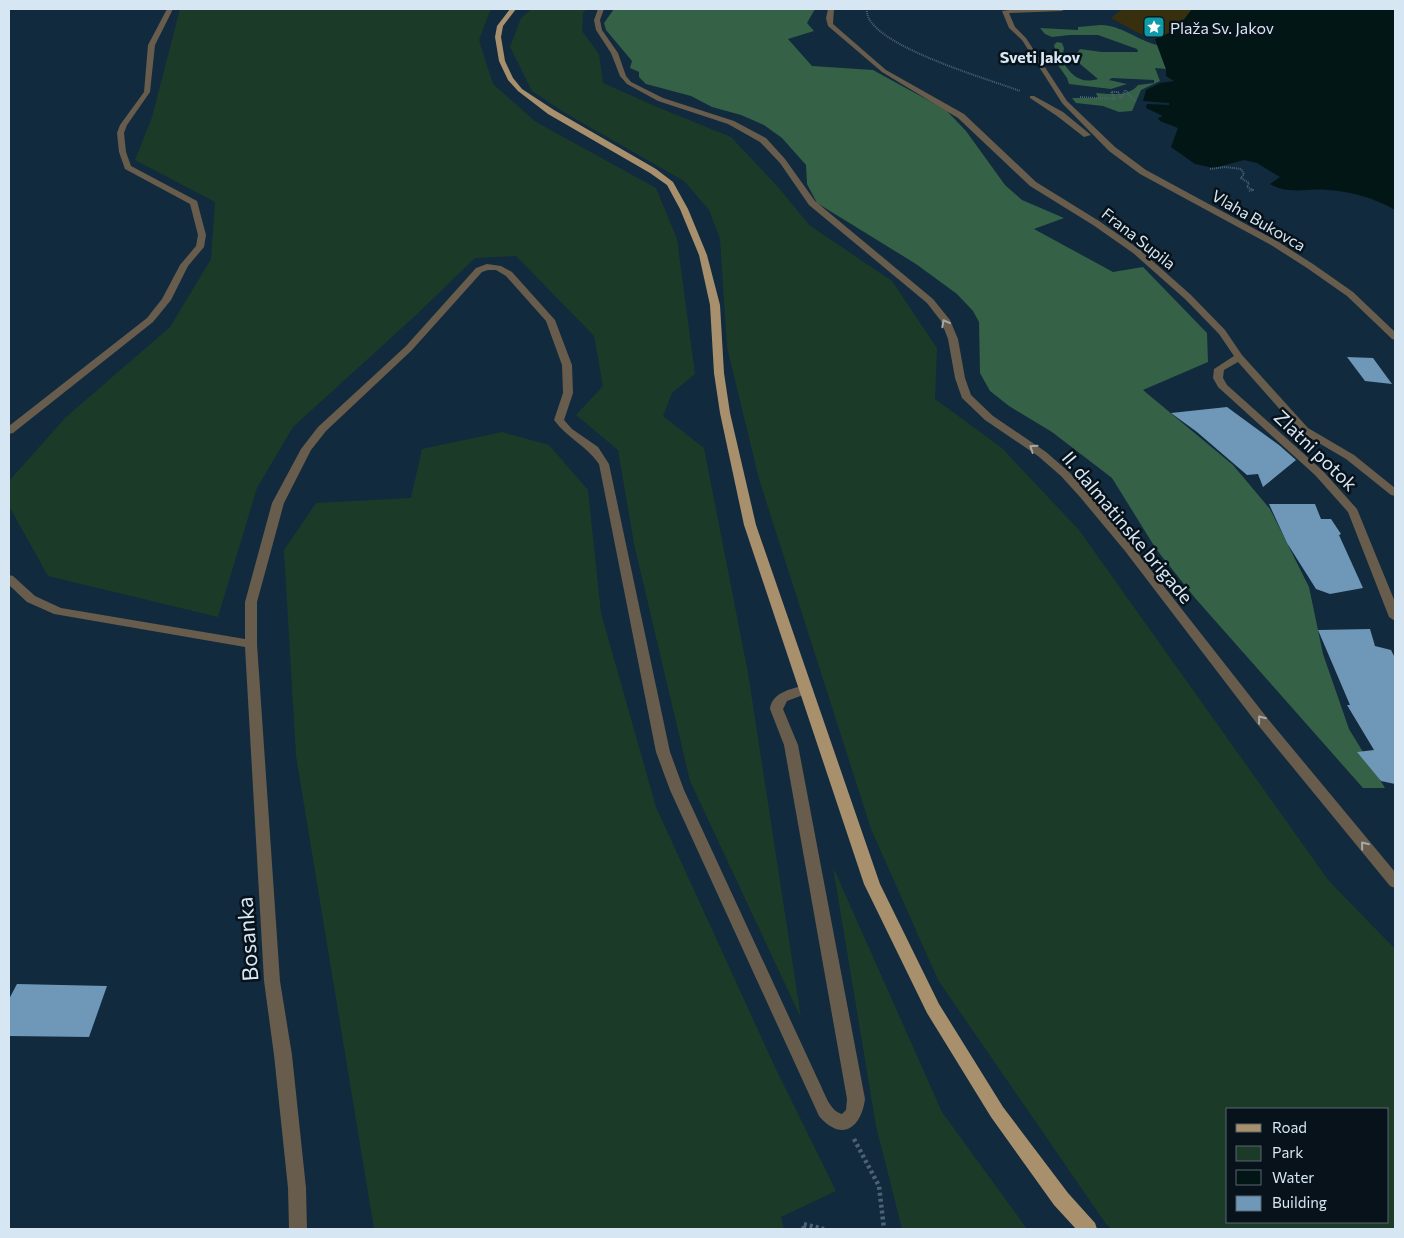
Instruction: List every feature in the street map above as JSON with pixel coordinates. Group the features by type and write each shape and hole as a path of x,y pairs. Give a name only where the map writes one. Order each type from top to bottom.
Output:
{"main road":[{"path":"513,9 500,26 498,37 502,61 510,79 520,90 551,112 653,171 670,184 684,209 702,255 715,305 718,373 750,525 872,884 933,1008 997,1112 1062,1199 1088,1229"}],"street":[{"path":"9,432 150,320 166,300 184,265 200,247 202,235 194,203 128,167 119,139 122,126 148,90 150,50 154,38 170,9"},
{"name":"II. dalmatinske brigade","path":"601,9 598,14 599,33 616,55 628,82 654,95 724,120 763,140 777,155 796,184 812,203 930,301 945,320 953,339 960,378 966,396 990,418 1042,454 1065,474 1084,495 1129,548 1263,722 1395,882"},
{"name":"Frana Supila","path":"831,9 830,25 884,71 961,116 1033,184 1058,202 1096,223 1136,251 1188,297 1222,332 1239,357 1304,430 1350,457 1395,493"},
{"name":"Vlaha Bukovca","path":"1062,9 1005,11 1012,28 1024,39 1064,102 1101,139 1143,172 1274,243 1310,266 1350,294 1395,337"},
{"name":"Vlaha Bukovca","path":"1032,97 1060,114 1083,134 1101,139"},
{"name":"Bosanka","path":"298,1229 297,1188 284,1055 272,981 251,602 278,503 306,449 322,429 409,348 479,270 487,267 498,268 509,274 550,320 568,365 568,393 560,420 568,431 594,449 604,464 663,752 677,790 813,1088 825,1111 833,1120 845,1122"},
{"name":"Zlatni potok","path":"1239,357 1219,369 1218,378 1223,387 1319,472 1353,511 1395,617"},
{"path":"9,579 31,599 58,611 252,644"},
{"path":"806,689 791,693 776,703 775,710 786,729 791,745 856,1099 854,1113 845,1122"}],"path":[{"path":"867,9 867,16 875,27 896,42 937,61 985,77 1032,97"},
{"path":"1053,86 1060,86 1064,96 1115,100 1111,92 1118,92 1121,99 1126,90 1135,101"},
{"path":"1210,169 1224,167 1240,169 1244,174 1241,178 1249,182 1247,187 1254,190 1249,191"},
{"path":"845,1122 879,1186 884,1229"},
{"path":"804,1229 803,1224 824,1229"}],"green space":[{"path":"180,9 493,9 490,11 479,40 493,84 536,122 656,188 677,239 695,374 672,393 663,416 704,448 748,673 801,1018 690,781 634,544 618,450 576,415 603,386 594,336 516,256 475,258 415,316 293,427 257,488 218,617 48,576 9,506 9,481 65,418 170,327 211,259 215,202 135,160 152,117"},
{"path":"532,9 587,9 583,13 582,31 599,54 603,83 731,137 779,188 809,225 892,281 937,348 935,399 1002,448 1079,530 1329,881 1395,949 1395,1229 1112,1229 1106,1224 938,980 871,829 759,479 727,347 720,239 709,210 684,181 567,114 532,91 510,47 521,18"},
{"path":"614,9 815,9 807,23 814,31 788,39 812,66 873,70 946,110 966,131 1005,185 1022,200 1064,218 1034,229 1113,272 1143,267 1207,333 1208,362 1143,390 1233,465 1270,509 1309,587 1323,654 1349,729 1385,788 1363,788 1195,598 1156,549 1112,478 1052,432 1009,406 990,391 980,373 979,322 973,311 957,294 916,264 817,203 807,184 806,165 782,138 764,125 741,115 712,107 691,96 646,84 639,77 639,72 630,68 632,61 606,30 604,23"},
{"path":"1101,25 1115,27 1157,45 1166,69 1155,68 1160,81 1141,90 1132,111 1119,112 1103,106 1076,103 1072,98 1098,98 1096,93 1124,93 1138,85 1154,83 1154,80 1112,78 1109,80 1127,84 1111,89 1069,84 1058,65 1054,45 1057,42 1062,43 1064,48 1062,61 1073,75 1086,80 1098,79 1073,58 1080,49 1102,52 1138,52 1137,49 1098,35 1052,37 1045,34 1040,28 1078,30 1078,27"},
{"path":"502,432 549,445 588,490 601,613 656,807 774,1065 836,1191 781,1217 784,1229 374,1229 296,756 284,550 316,503 411,498 422,449"},
{"path":"833,867 942,1112 1027,1229 902,1229 876,1126"}],"sand":[{"name":"Plaža Sv. Jakov","path":"1122,9 1192,9 1176,30 1155,39 1136,32 1111,18"}],"water":[{"path":"1192,9 1395,9 1395,210 1372,199 1345,192 1291,190 1277,187 1270,184 1280,177 1257,163 1244,160 1214,168 1195,164 1171,147 1178,128 1160,121 1158,118 1163,116 1146,108 1147,104 1169,105 1169,103 1143,101 1146,90 1160,83 1174,81 1166,76 1166,69 1155,39 1176,30"}],"building":[{"path":"1347,357 1373,358 1392,384 1365,381"},
{"path":"1227,407 1279,445 1296,460 1263,487 1258,474 1247,475 1197,432 1171,413"},
{"path":"1269,504 1315,504 1321,519 1331,519 1341,534 1339,535 1363,588 1330,594 1316,589 1287,543"},
{"path":"1370,629 1375,646 1391,650 1395,658 1395,784 1381,781 1357,752 1374,750 1347,705 1350,705 1318,630"},
{"path":"17,984 107,986 89,1037 9,1036 9,999"}],"place":[{"name":"Plaža Sv. Jakov","path":"1154,27"}],"district":[{"name":"Sveti Jakov","path":"1040,56"}]}
